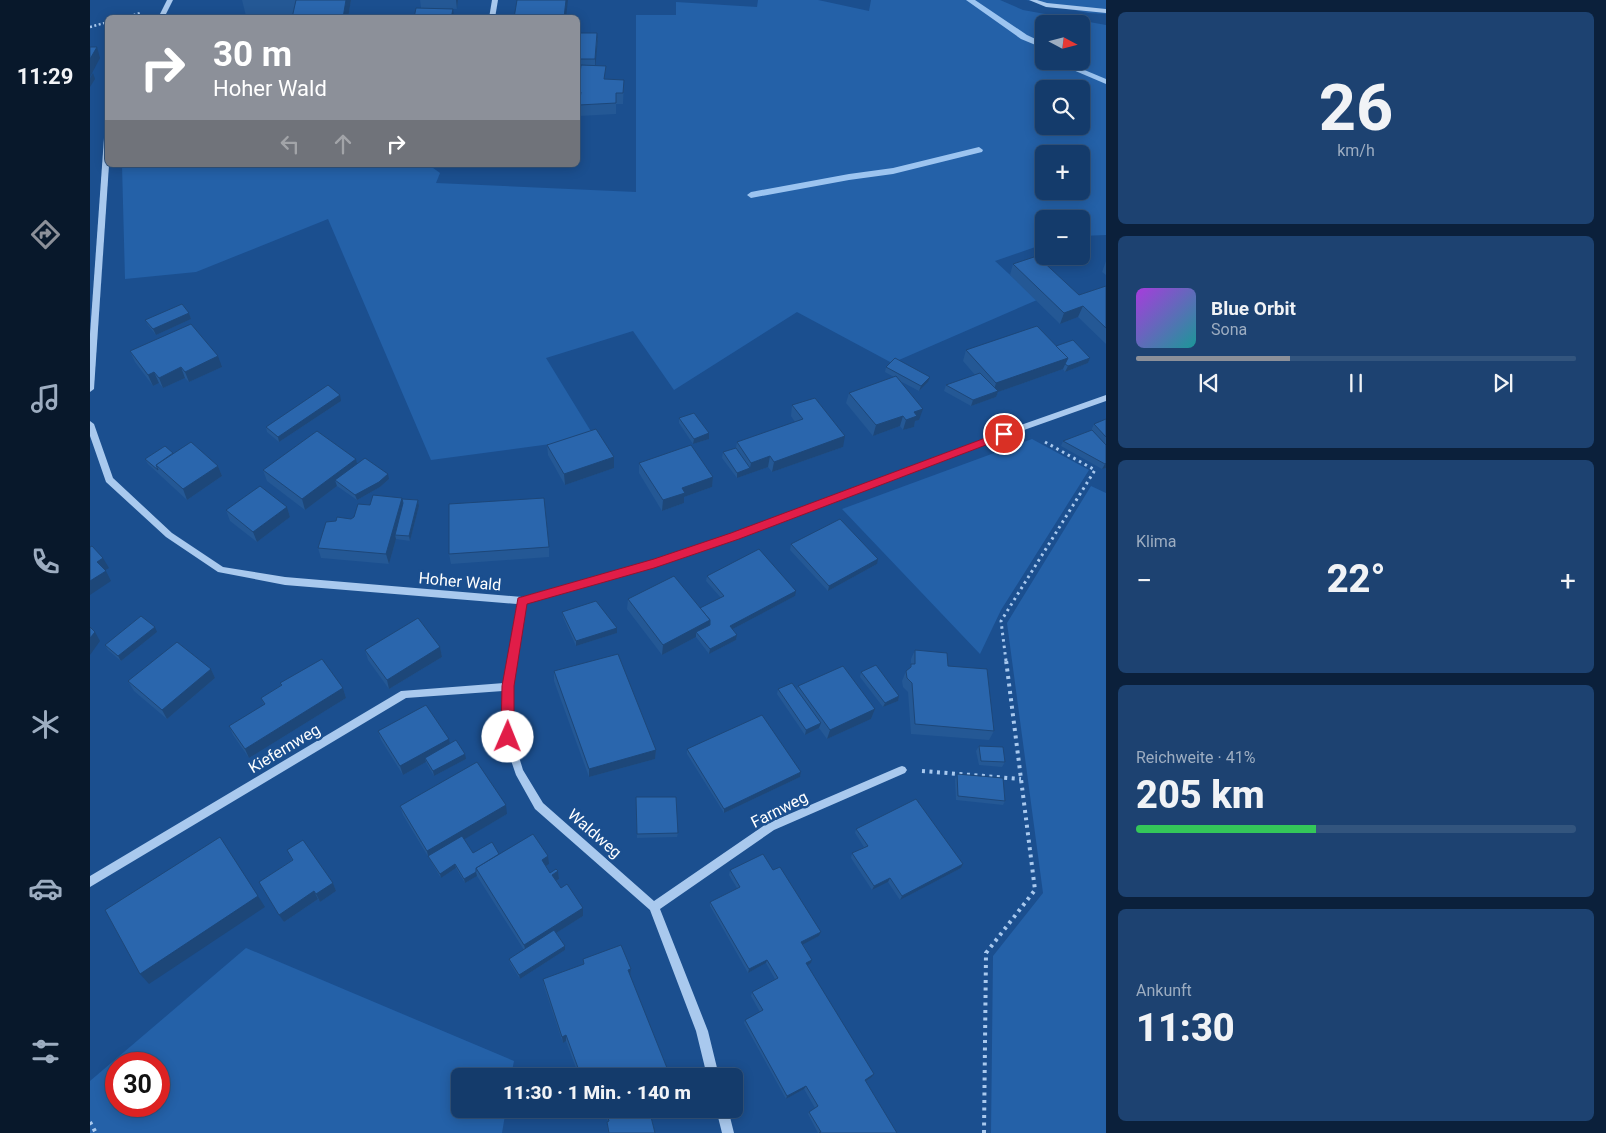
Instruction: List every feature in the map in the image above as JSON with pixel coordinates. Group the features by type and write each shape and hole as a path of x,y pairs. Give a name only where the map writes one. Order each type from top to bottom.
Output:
{"street":[{"path":"162,15 170,0"},
{"path":"492,15 495,0"},
{"path":"1032,0 1046,5 1106,11"},
{"path":"90,389 105,167"},
{"name":"Hoher Wald","path":"90,424 110,480 169,535 221,570 285,581 522,601 654,563 735,536 1021,428 1106,398"},
{"name":"Waldweg","path":"522,601 508,686 508,737 519,772 539,806 654,907 702,1031 711,1068"},
{"name":"Kiefernweg","path":"90,882 404,694 508,686"},
{"name":"Farnweg","path":"654,907 770,827 902,770"},
{"path":"724,1118 728,1133"}],"path":[{"path":"90,27 105,23"},
{"path":"984,1133 986,953 1035,890 1001,621 1095,470 1021,428"},
{"path":"902,770 1021,779"},
{"path":"90,1122 96,1133"}],"shaded area":[{"path":"758,0 818,0 869,11 871,0 1000,0 1023,10 1051,15 1035,15 1035,70 1090,70 1090,22 1106,25 1106,235 1090,236 1090,210 1035,210 1035,247 995,261 1037,300 892,363 797,312 674,390 633,331 546,358 595,438 431,460 328,219 196,272 125,279 122,167 432,167 440,173 436,183 636,192 636,15 676,15 676,2 757,7"},
{"path":"1026,0 1106,0 1106,14 1088,13"},
{"path":"1032,439 1089,470 1001,610 980,654 842,509"},
{"path":"1091,486 1106,493 1106,1133 991,1133 993,956 1043,893 1007,623"},
{"path":"246,948 514,1061 513,1068 451,1068 451,1118 504,1118 502,1133 90,1133 90,1081 105,1068 105,1117 170,1117 170,1052 124,1052"}],"building":[{"path":"296,0 346,0 344,15 293,15"},
{"path":"517,0 566,0 564,15 514,15"},
{"path":"416,8 453,9 452,15 415,15"},
{"path":"580,33 597,33 595,59 580,59"},
{"path":"90,47 97,47 90,59"},
{"path":"581,65 606,66 604,79 624,80 623,93 616,93 616,103 580,105"},
{"path":"1035,257 1035,265 1047,265 1079,295 1106,286 1106,328 1083,306 1064,313 1013,264"},
{"path":"182,304 189,313 153,329 145,320"},
{"path":"191,324 218,356 185,372 181,367 159,378 154,372 148,375 130,351"},
{"path":"1037,326 1068,358 996,383 966,350"},
{"path":"1073,340 1090,358 1068,366 1065,364 1068,358 1056,346"},
{"path":"895,358 930,377 921,386 886,367"},
{"path":"980,373 998,391 973,400 946,385"},
{"path":"896,376 923,409 914,412 917,416 906,420 903,416 876,425 849,393"},
{"path":"328,385 340,395 278,437 266,427"},
{"path":"815,398 845,436 774,462 770,456 751,463 737,442 803,419 792,405"},
{"path":"694,413 709,433 694,439 679,418"},
{"path":"1106,419 1106,437 1094,424"},
{"path":"596,429 614,457 564,474 547,445"},
{"path":"1092,430 1106,445 1105,464 1063,441"},
{"path":"317,431 356,459 302,499 263,470"},
{"path":"191,442 218,466 183,489 156,465"},
{"path":"691,445 713,477 682,488 685,493 663,500 639,463"},
{"path":"165,446 173,453 156,465 158,470 145,459"},
{"path":"736,448 750,468 737,473 723,452"},
{"path":"365,458 388,474 379,482 355,495 335,480"},
{"path":"260,486 287,507 253,532 226,510"},
{"path":"373,495 402,498 386,554 318,548 326,522 336,521 337,517 351,519 354,517 358,504 370,505"},
{"path":"544,498 549,547 449,554 449,504"},
{"path":"402,499 418,500 409,536 395,535 403,503"},
{"path":"840,519 878,559 829,586 791,544"},
{"path":"92,546 103,558 97,562 106,571 90,581 90,547"},
{"path":"759,549 796,591 730,626 737,635 710,649 696,632 710,625 710,620 700,608 724,596 707,576"},
{"path":"674,576 710,620 663,645 628,599"},
{"path":"596,601 617,628 576,641 562,612"},
{"path":"141,616 155,627 118,656 105,645"},
{"path":"418,618 440,647 387,680 365,650"},
{"path":"90,627 95,632 90,638"},
{"path":"177,642 211,669 162,710 128,681"},
{"path":"915,650 947,653 948,666 987,669 994,731 915,724 912,683 907,678 906,671 911,667 911,664 915,664"},
{"path":"618,654 656,750 589,769 554,671"},
{"path":"322,659 343,688 245,749 229,726 265,704 261,698 282,685 280,683"},
{"path":"876,665 899,696 885,703 861,672"},
{"path":"843,666 875,709 830,730 798,686"},
{"path":"792,683 821,723 806,730 778,689"},
{"path":"426,705 449,739 400,766 378,731"},
{"path":"762,715 801,772 724,809 687,749"},
{"path":"456,740 465,754 433,771 425,758"},
{"path":"979,746 1003,747 1005,762 981,761"},
{"path":"477,762 506,805 427,851 400,806"},
{"path":"957,774 1003,778 1005,801 958,796"},
{"path":"636,797 676,797 678,833 637,834"},
{"path":"916,799 963,864 902,896 890,878 874,886 852,853 868,846 856,829"},
{"path":"533,834 548,856 542,860 550,873 556,869 558,871 552,875 561,888 567,884 583,908 524,945 476,868"},
{"path":"462,836 473,853 492,842 499,854 476,868 476,872 464,879 455,864 440,874 428,856"},
{"path":"220,837 258,896 140,974 105,910"},
{"path":"303,840 333,883 316,894 314,891 279,915 259,882 293,860 287,850"},
{"path":"763,854 773,870 780,867 821,932 801,942 812,960 806,963 874,1074 865,1080 897,1133 819,1133 821,1132 809,1112 818,1106 806,1086 787,1096 745,1020 763,1010 752,992 778,978 767,960 749,969 710,902 740,887 730,870"},
{"path":"554,930 565,946 519,975 509,959"},
{"path":"621,945 631,969 628,970 667,1068 578,1068 566,1035 562,1037 543,979 584,964 583,959"},
{"path":"608,1118 651,1118 655,1133 609,1133 607,1122 609,1121"}],"waterway":[{"path":"970,0 1024,37 1035,42"},
{"path":"1077,70 1106,82"},
{"path":"751,195 893,171 979,150"}],"route":[{"path":"508,737 508,686 522,601 654,563 735,536 1004,434"}]}
